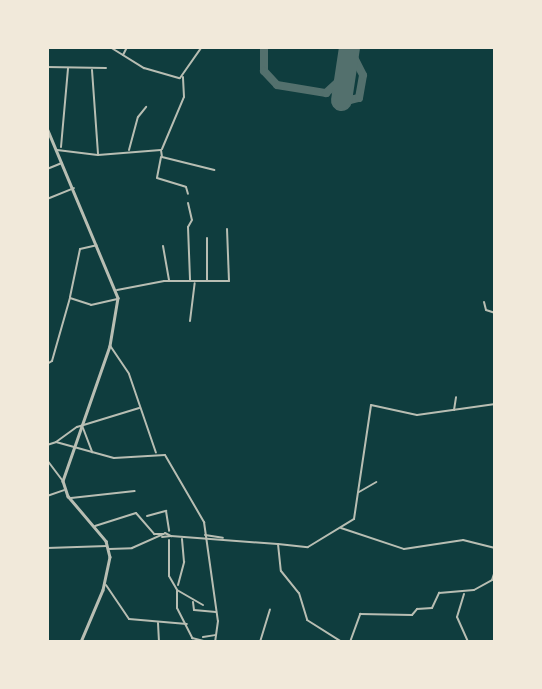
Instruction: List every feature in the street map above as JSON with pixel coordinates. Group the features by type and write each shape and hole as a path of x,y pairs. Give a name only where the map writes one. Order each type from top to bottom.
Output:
{"street":[{"path":"110,47 144,68 183,76"},
{"path":"122,56 127,47"},
{"path":"188,194 187,187 157,178 161,150 184,97 183,76 202,47"},
{"path":"47,67 92,70 106,68"},
{"path":"61,149 68,68"},
{"path":"92,70 98,155"},
{"path":"129,150 137,119 146,107"},
{"path":"47,128 118,298 110,346 63,481"},
{"path":"56,150 98,155 129,150 161,150"},
{"path":"162,156 214,170"},
{"path":"47,169 62,163"},
{"path":"47,200 74,188"},
{"path":"188,203 192,219 188,227 190,281"},
{"path":"116,290 169,281 229,281 227,229"},
{"path":"207,238 207,282"},
{"path":"47,364 52,361 70,298 80,249 97,245"},
{"path":"163,246 169,281"},
{"path":"190,321 195,282"},
{"path":"70,298 91,305 118,298"},
{"path":"484,302 486,310 495,313"},
{"path":"110,346 126,368 156,454"},
{"path":"454,411 456,397"},
{"path":"205,535 308,547 354,519 372,405 416,415 495,404"},
{"path":"47,445 84,427 140,407"},
{"path":"84,427 93,453"},
{"path":"56,442 114,458 156,454 171,462 201,513 216,612 215,642"},
{"path":"47,460 63,481 70,499 95,526 108,547 105,585 81,642"},
{"path":"358,492 376,482"},
{"path":"47,496 65,489"},
{"path":"70,499 135,491"},
{"path":"95,526 127,515 141,517 166,511 170,536 169,576 177,586"},
{"path":"146,521 147,516"},
{"path":"141,517 154,534 206,540 223,538"},
{"path":"340,527 371,542 404,549 463,540 495,548"},
{"path":"47,548 132,548 163,536 170,536"},
{"path":"182,538 184,562 177,586 177,608 187,624 192,640 216,635"},
{"path":"278,544 281,572 299,593 307,620 342,642"},
{"path":"350,642 360,614 412,615 417,609 432,608 439,593 465,593 492,580 495,570"},
{"path":"105,585 121,602 127,617 187,624"},
{"path":"177,590 202,606"},
{"path":"465,593 457,617 468,642"},
{"path":"192,601 194,610 216,612"},
{"path":"261,642 270,610"},
{"path":"157,622 159,642"},
{"path":"199,638 208,642"}],"taxiway":[{"path":"264,47 264,71 277,85 326,93 338,82"},
{"path":"346,68 338,82 340,93 350,100 359,98 363,75 349,47"}],"runway":[{"path":"341,100 349,47"}]}
